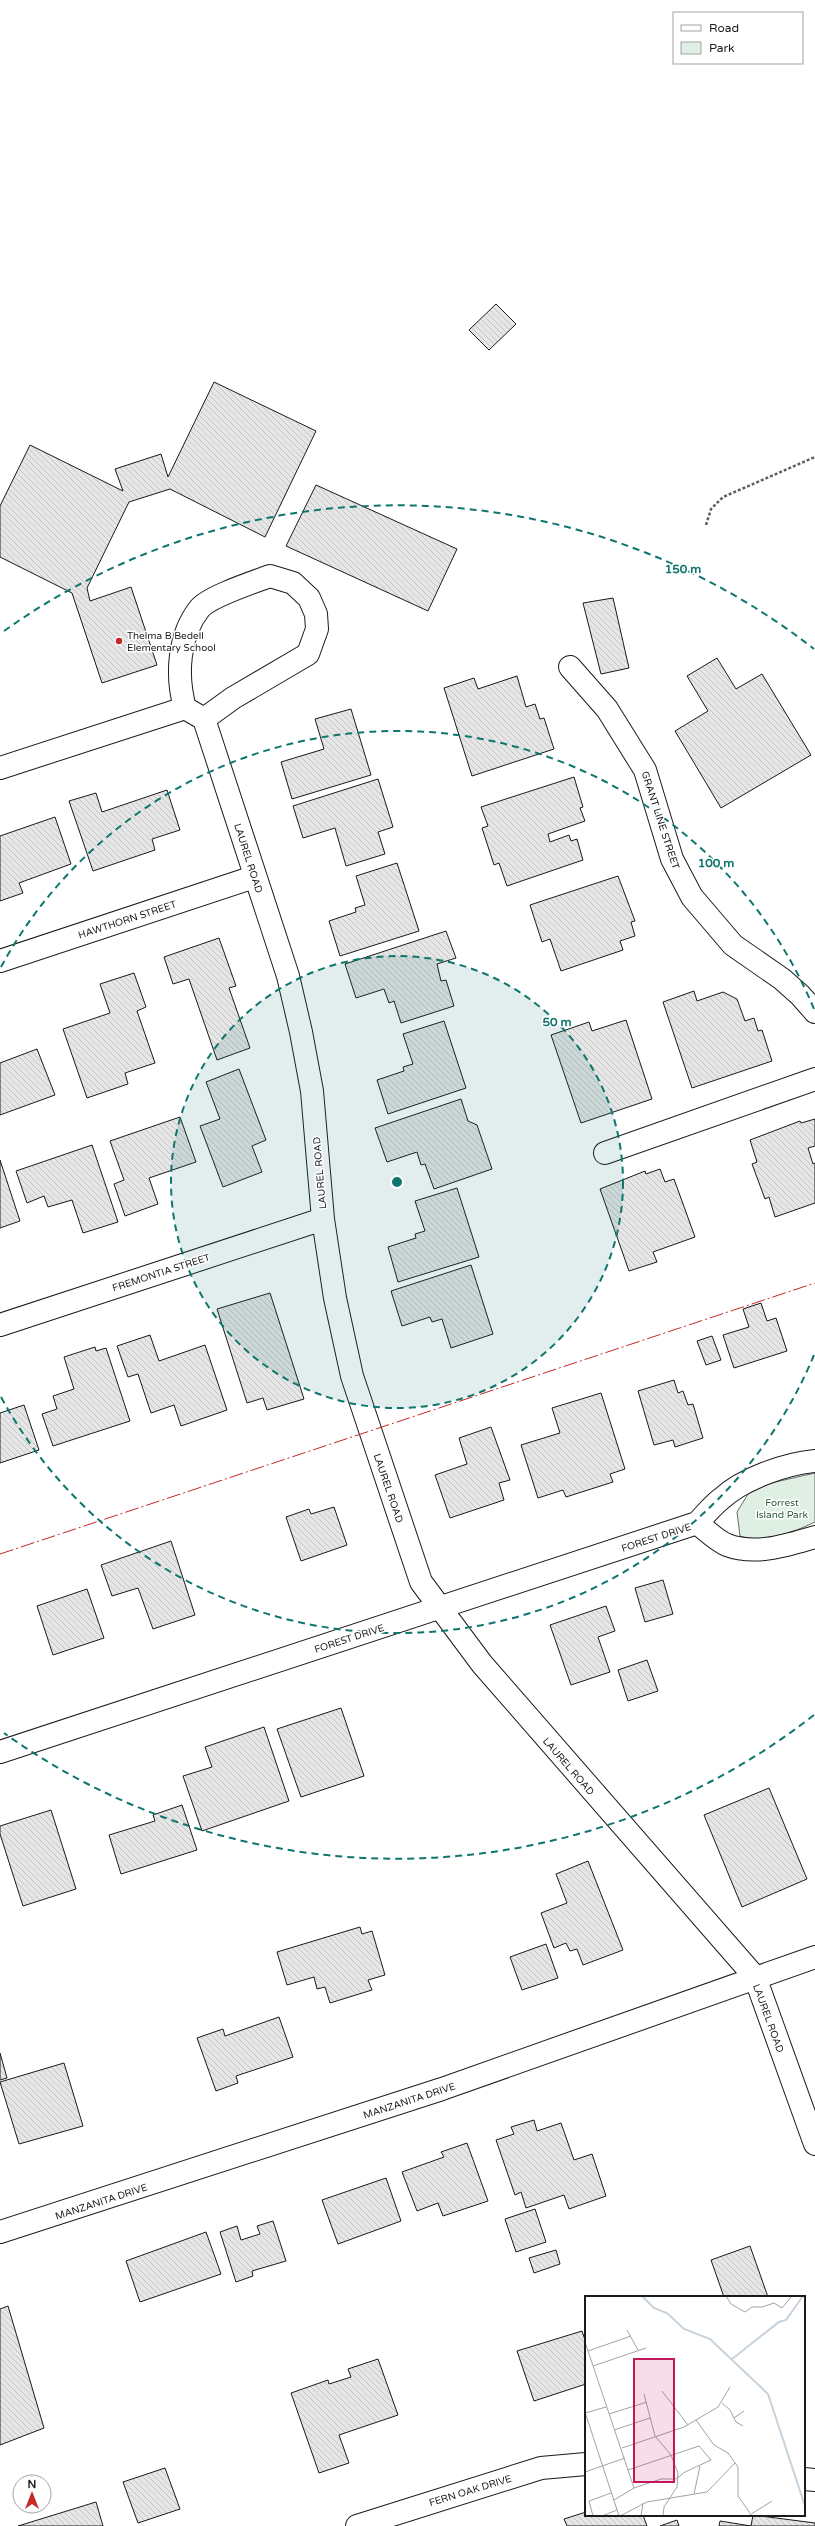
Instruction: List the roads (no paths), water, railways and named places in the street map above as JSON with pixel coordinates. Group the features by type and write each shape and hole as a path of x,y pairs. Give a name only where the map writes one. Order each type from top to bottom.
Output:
{"street":[{"path":"0,768 185,708 204,719 233,698 308,654 317,629 316,614 310,598 293,583 270,576 234,590 201,608 184,638 179,669 185,708"},
{"name":"GRANT LINE STREET","path":"570,667 607,709 642,764 654,794 672,859 680,878 692,896 733,945 782,979 800,995 815,1012"},
{"name":"LAUREL ROAD","path":"204,719 254,876 288,976 301,1032 312,1091 323,1219 335,1298 352,1376 421,1582 438,1608 482,1664 579,1778 755,1977 815,2144"},
{"name":"HAWTHORN STREET","path":"0,961 254,876"},
{"path":"605,1153 815,1079"},
{"name":"FREMONTIA STREET","path":"0,1325 323,1219"},
{"name":"FOREST DRIVE","path":"0,1752 697,1524 721,1498 741,1485 774,1471 815,1461"},
{"name":"FOREST DRIVE","path":"697,1524 727,1545 751,1550 780,1547 815,1537"},
{"name":"MANZANITA DRIVE","path":"0,2232 442,2089 815,1957"},
{"name":"FERN OAK DRIVE","path":"357,2526 541,2468 585,2464"},
{"path":"805,2479 815,2480"}],"place":[{"name":"Thelma B Bedell Elementary School","path":"119,641"}],"park label":[{"name":"Forrest Island Park","path":"782,1508"}]}
